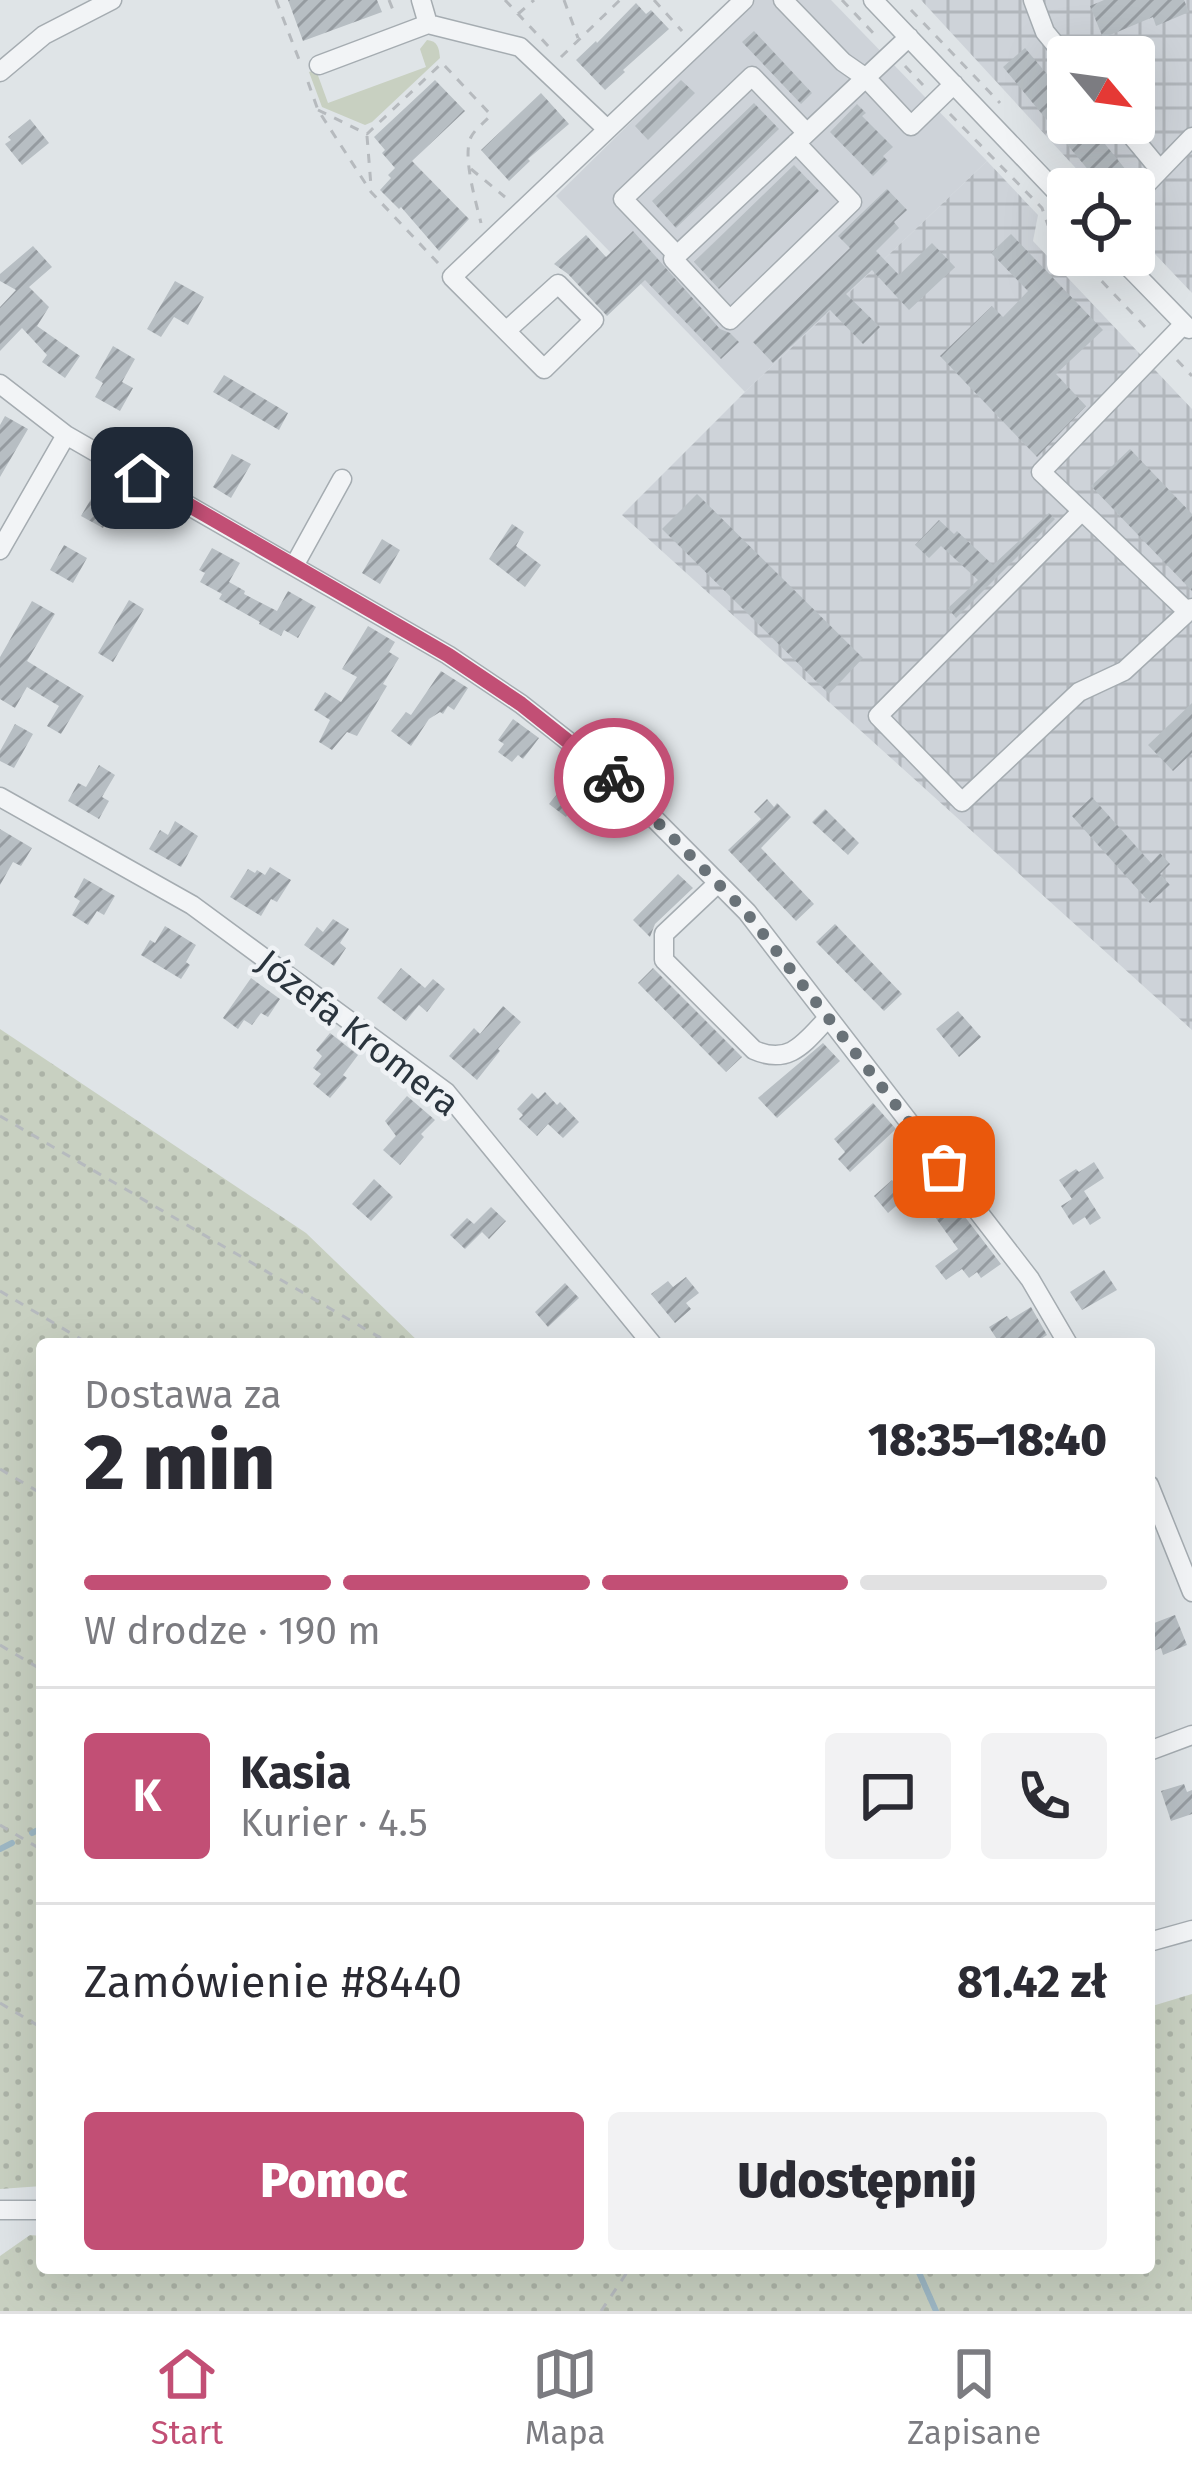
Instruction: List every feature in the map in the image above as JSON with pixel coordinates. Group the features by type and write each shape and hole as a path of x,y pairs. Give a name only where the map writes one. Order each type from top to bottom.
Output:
{"street":[{"path":"0,72 44,35 112,0"},
{"path":"421,0 428,24"},
{"path":"506,331 558,284 594,320 544,369 506,331 452,277 744,0"},
{"path":"783,0 911,126 954,84"},
{"path":"873,0 1047,182"},
{"path":"1033,0 1048,36"},
{"path":"319,64 428,24 520,47 607,129"},
{"path":"677,255 623,199 752,76 802,138 852,202 730,320 673,259 802,138 866,77 909,37"},
{"path":"1155,175 1192,137"},
{"path":"1138,144 1160,170"},
{"path":"1082,511 878,716 962,802 1079,692 1124,671 1190,610 1041,472 1163,346 1188,328 1137,276"},
{"path":"0,384 65,435 448,655 521,704 611,775 746,912 1030,1279 1064,1338"},
{"path":"0,550 65,435"},
{"path":"294,566 341,479"},
{"name":"Józefa Kromera","path":"0,797 193,905 446,1092 647,1338"},
{"path":"718,883 664,934 664,960 754,1050 770,1057 801,1046 828,1018"},
{"path":"1155,1500 1192,1592"},
{"path":"1155,1749 1192,1735"},
{"path":"1155,1940 1192,1930"},
{"path":"0,2210 36,2210"}],"path":[{"path":"276,0 318,110 371,192 452,277"},
{"path":"505,0 560,58 620,0"},
{"path":"518,14 534,0"},
{"path":"564,0 578,40"},
{"path":"654,0 695,46"},
{"path":"842,0 1042,208 1047,222"},
{"path":"367,134 442,63 491,116 469,141 469,168 485,244"},
{"path":"318,110 367,134"},
{"path":"367,134 371,192"},
{"path":"469,168 521,210"},
{"path":"1097,276 1192,376"},
{"path":"0,1116 382,1338"},
{"path":"0,1291 79,1338"},
{"path":"0,1469 36,1490"},
{"path":"0,1646 36,1667"},
{"path":"0,1825 36,1846"},
{"path":"0,2003 36,2024"},
{"path":"601,2311 626,2274"}],"shaded area":[{"path":"755,0 831,0 987,161 745,392 556,196"},
{"path":"921,0 1192,0 1192,293 1155,254 1155,168 1076,168 1054,144 1155,144 1155,36 1047,36 1047,137"},
{"path":"987,161 1038,215 1033,241 1047,256 1047,276 1066,276 1192,409 1192,1030 622,515"}],"green space":[{"path":"427,40 437,46 440,58 372,122 365,125 322,107 309,72 316,70 328,103 426,67 420,49"},
{"path":"0,1029 306,1233 415,1338 36,1338 36,2186 0,2189"},
{"path":"1192,1994 1192,2311 0,2311 0,2256 30,2235 36,2236 36,2274 1155,2274 1155,2005"}],"building":[{"path":"288,0 377,0 382,12 303,41"},
{"path":"1104,0 1184,0 1189,12 1156,26 1153,17 1102,36 1090,6"},
{"path":"636,3 646,14 651,10 669,29 605,90 576,60"},
{"path":"754,31 812,93 801,104 742,42"},
{"path":"1025,48 1047,74 1047,120 1003,67"},
{"path":"435,80 465,111 412,161 469,219 439,251 380,190 395,168 374,137"},
{"path":"681,80 695,93 648,140 635,126"},
{"path":"541,93 569,124 509,181 481,150"},
{"path":"754,103 779,129 676,228 652,201"},
{"path":"857,104 866,113 862,116 893,147 883,156 888,161 873,176 830,132"},
{"path":"30,119 49,143 22,165 5,144"},
{"path":"1067,144 1105,144 1124,168 1087,168"},
{"path":"794,165 819,191 719,289 694,262"},
{"path":"887,189 907,210 894,222 899,228 876,251 899,275 932,243 955,267 909,310 872,270 846,294 880,327 863,344 830,310 773,363 753,342 850,248 838,236"},
{"path":"633,231 720,329 739,342 721,359 645,280 607,316 554,264 586,235 606,257"},
{"path":"1011,234 1103,330 1056,374 1086,406 1037,457 940,356 992,306 1003,317 1028,291 991,253"},
{"path":"33,246 52,267 29,287 49,307 37,326 80,356 65,378 42,362 47,355 22,328 0,351 0,307 16,290 0,281 0,274"},
{"path":"175,281 204,297 188,325 174,317 161,337 147,329"},
{"path":"113,346 135,359 122,382 133,388 120,411 95,397 103,383 95,378"},
{"path":"224,375 288,413 279,430 213,392"},
{"path":"5,416 28,429 0,477 0,425"},
{"path":"1130,449 1192,514 1192,591 1091,486"},
{"path":"232,454 251,464 231,498 213,487"},
{"path":"98,487 119,500 103,528 81,516"},
{"path":"697,494 863,658 829,694 662,529"},
{"path":"1049,513 1055,519 956,618 948,608 978,580 941,546 929,558 915,545 939,520 993,565"},
{"path":"512,524 524,532 516,546 541,565 525,587 489,559"},
{"path":"382,539 400,550 380,584 362,573"},
{"path":"64,545 87,558 73,583 50,570"},
{"path":"212,548 240,563 229,582 244,594 277,611 288,591 316,607 298,638 284,630 281,636 259,624 200,582 205,573 199,570"},
{"path":"129,600 144,609 113,662 98,653"},
{"path":"32,601 55,614 27,661 84,696 61,734 47,726 59,706 27,687 15,708 0,699 0,657"},
{"path":"368,626 395,642 389,652 399,658 357,736 347,732 332,750 319,742 330,720 314,710 325,692 341,702 357,677 342,669"},
{"path":"441,671 468,688 454,710 448,706 443,714 429,719 411,746 391,731 406,712 411,715"},
{"path":"1192,703 1192,753 1173,771 1148,745"},
{"path":"513,719 539,738 523,759 518,755 512,762 498,752 504,744 498,740"},
{"path":"15,724 33,734 14,768 0,761 0,751"},
{"path":"99,765 115,775 102,797 109,801 99,819 68,801 78,783 86,787"},
{"path":"581,773 606,793 589,813 584,809 578,817 570,811 566,817 549,804"},
{"path":"1092,797 1151,863 1160,853 1170,864 1160,874 1170,885 1150,903 1072,816"},
{"path":"767,799 791,817 761,848 814,904 796,921 728,850 761,819 754,812"},
{"path":"825,809 859,843 848,855 812,822"},
{"path":"175,821 198,836 181,867 149,849 160,830 168,835"},
{"path":"0,829 32,848 21,866 13,862 0,885"},
{"path":"270,867 291,880 261,916 230,897 248,869 265,875"},
{"path":"678,874 693,888 655,924 650,937 633,920"},
{"path":"84,878 115,896 104,915 97,911 88,925 72,915 80,901 74,897"},
{"path":"333,919 349,929 340,943 346,948 334,966 304,945 317,927 323,932"},
{"path":"835,924 902,994 884,1011 816,942"},
{"path":"165,926 196,945 181,979 141,955"},
{"path":"401,968 425,988 433,979 445,989 427,1012 419,1005 406,1021 377,998"},
{"path":"653,968 742,1057 726,1072 638,983"},
{"path":"251,978 280,999 268,1017 261,1013 252,1025 244,1020 238,1029 223,1018"},
{"path":"503,1006 521,1022 477,1080 449,1056 474,1028 480,1034"},
{"path":"958,1011 981,1037 959,1057 936,1029"},
{"path":"330,1033 358,1055 330,1098 313,1084 321,1074 313,1068 322,1056 316,1050"},
{"path":"823,1043 840,1061 777,1118 758,1098"},
{"path":"545,1092 579,1122 563,1138 548,1124 537,1136 519,1119 523,1115 517,1109 532,1093 538,1099"},
{"path":"407,1096 435,1120 400,1165 383,1150 396,1136 385,1121"},
{"path":"873,1103 896,1129 850,1172 838,1159 845,1152 834,1139"},
{"path":"1094,1162 1104,1178 1084,1191 1101,1218 1090,1225 1085,1217 1073,1225 1061,1206 1072,1199 1059,1180"},
{"path":"929,1170 1001,1264 981,1278 977,1272 969,1278 962,1269 946,1280 935,1266 958,1249 930,1210 922,1217 918,1211 913,1214 903,1200 888,1213 874,1196 892,1180 902,1192"},
{"path":"374,1179 393,1197 371,1221 352,1204"},
{"path":"491,1207 506,1221 489,1239 482,1232 465,1249 450,1235 467,1218 474,1224"},
{"path":"1104,1270 1117,1290 1082,1310 1070,1292"},
{"path":"686,1277 699,1293 686,1303 691,1309 675,1323 651,1294 668,1281 673,1287"},
{"path":"565,1283 579,1298 548,1327 535,1312"},
{"path":"1031,1307 1047,1335 996,1338 989,1327 1007,1316 1010,1320"},
{"path":"1175,1615 1187,1645 1163,1655 1161,1648 1155,1650 1155,1623"},
{"path":"1184,1784 1187,1792 1192,1790 1192,1814 1171,1821 1161,1791"}],"waterway":[{"path":"32,1833 36,1831"},
{"path":"0,1849 12,1843"},
{"path":"920,2274 936,2311"}],"way so far":[{"path":"614,778 746,912 944,1167"}],"route":[{"path":"142,478 448,655 521,704 614,778"}]}
